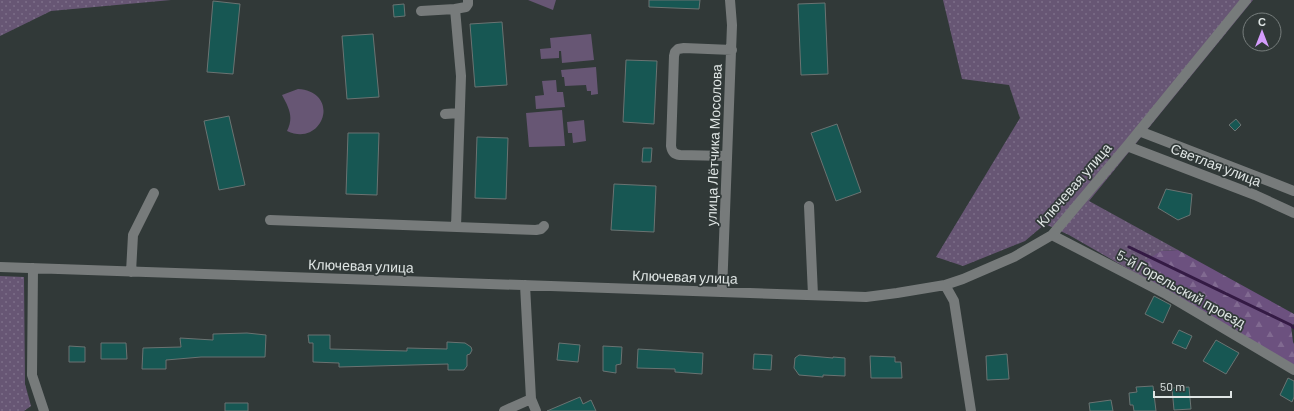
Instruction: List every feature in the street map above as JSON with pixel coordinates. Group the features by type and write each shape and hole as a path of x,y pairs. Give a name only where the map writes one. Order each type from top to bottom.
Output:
{"street":[{"path":"421,12 466,7 468,0"},
{"name":"улица Лётчика Мосолова","path":"722,292 732,50 730,0"},
{"name":"Ключевая улица","path":"0,267 866,297 945,286 1014,256 1052,235 1246,0"},
{"path":"455,9 460,76 456,227"},
{"path":"727,156 680,155 675,154 672,151 674,56 678,49 684,48 732,50"},
{"path":"445,114 460,113"},
{"name":"Светлая улица","path":"1139,131 1294,191"},
{"name":"Светлая улица","path":"1127,146 1255,195 1294,213"},
{"path":"131,272 133,235 154,193"},
{"path":"809,206 813,295"},
{"path":"270,220 536,230 544,226"},
{"name":"5-й Горельский проезд","path":"1052,235 1164,293 1294,370"},
{"path":"33,268 32,375 44,411"},
{"path":"525,286 531,399 536,411"},
{"path":"945,286 954,301 971,411"},
{"path":"504,411 531,399"}],"shaded area":[{"path":"0,0 171,0 51,11 0,36"},
{"path":"528,0 556,0 553,10"},
{"path":"943,0 1253,0 1089,201 1178,250 1161,251 1142,277 1069,235 1045,224 1025,241 963,266 936,257 1020,118 1009,85 962,79"},
{"path":"591,34 594,60 562,63 561,51 559,51 559,58 541,59 540,49 551,48 550,38"},
{"path":"596,67 598,94 591,95 591,91 587,91 586,85 565,86 564,77 562,77 561,70"},
{"path":"556,80 557,92 563,92 565,107 536,109 535,96 544,95 542,81"},
{"path":"298,89 312,92 320,99 323,108 322,118 318,126 310,132 300,134 287,131 290,121 290,113 282,95"},
{"path":"562,110 565,146 529,147 526,113"},
{"path":"584,120 586,141 573,143 572,133 568,133 567,122"},
{"path":"0,276 24,277 25,384 31,406 24,411 0,411"}],"green space":[{"path":"1178,250 1294,314 1294,324 1291,326 1294,344 1294,365 1142,277 1145,261 1161,251"}],"building":[{"path":"649,0 700,0 699,9 649,7"},
{"path":"213,1 240,4 233,74 207,72"},
{"path":"825,3 828,74 801,75 798,4"},
{"path":"404,4 405,16 394,17 393,5"},
{"path":"502,22 507,85 475,87 470,24"},
{"path":"373,34 379,97 347,99 342,36"},
{"path":"626,60 657,61 654,124 623,122"},
{"path":"229,116 245,185 219,190 204,121"},
{"path":"1236,119 1241,125 1235,131 1229,125"},
{"path":"837,124 861,192 836,201 811,133"},
{"path":"348,133 379,133 377,195 346,194"},
{"path":"477,137 508,138 506,199 475,198"},
{"path":"643,148 652,148 651,162 642,162"},
{"path":"614,184 656,186 654,232 611,230"},
{"path":"1166,189 1192,194 1190,215 1178,220 1158,208"},
{"path":"1154,296 1171,305 1163,323 1145,314"},
{"path":"1179,330 1192,336 1186,349 1172,343"},
{"path":"247,333 266,335 265,357 201,357 166,360 166,369 142,369 143,348 181,347 180,338 213,340 213,334"},
{"path":"308,335 330,335 330,349 407,351 407,348 447,349 447,342 465,343 471,347 472,350 470,354 467,355 467,366 464,370 448,370 448,364 339,367 339,363 313,362 313,343 309,343"},
{"path":"1216,340 1239,353 1226,374 1203,361"},
{"path":"101,343 126,343 127,359 101,359"},
{"path":"559,343 580,345 578,362 557,360"},
{"path":"69,346 85,347 85,362 69,362"},
{"path":"603,346 622,347 621,364 616,365 616,373 603,371"},
{"path":"638,349 703,353 702,374 675,372 675,369 637,368"},
{"path":"754,354 772,355 771,370 753,369"},
{"path":"1007,354 1009,379 987,380 986,356"},
{"path":"799,355 845,358 845,376 823,375 823,377 799,375 794,368 795,358"},
{"path":"870,356 895,357 895,362 901,362 902,378 871,378"},
{"path":"1288,378 1294,381 1294,397 1292,402 1280,395"},
{"path":"1153,386 1156,411 1134,411 1133,405 1130,405 1129,393 1137,392 1136,387"},
{"path":"1189,387 1191,409 1174,410 1172,388"},
{"path":"580,397 583,404 591,400 596,411 547,411"},
{"path":"1111,400 1113,411 1090,411 1089,403"},
{"path":"225,403 248,403 248,411 225,411"}],"waterway":[{"path":"1129,247 1291,325 1294,328"}]}
